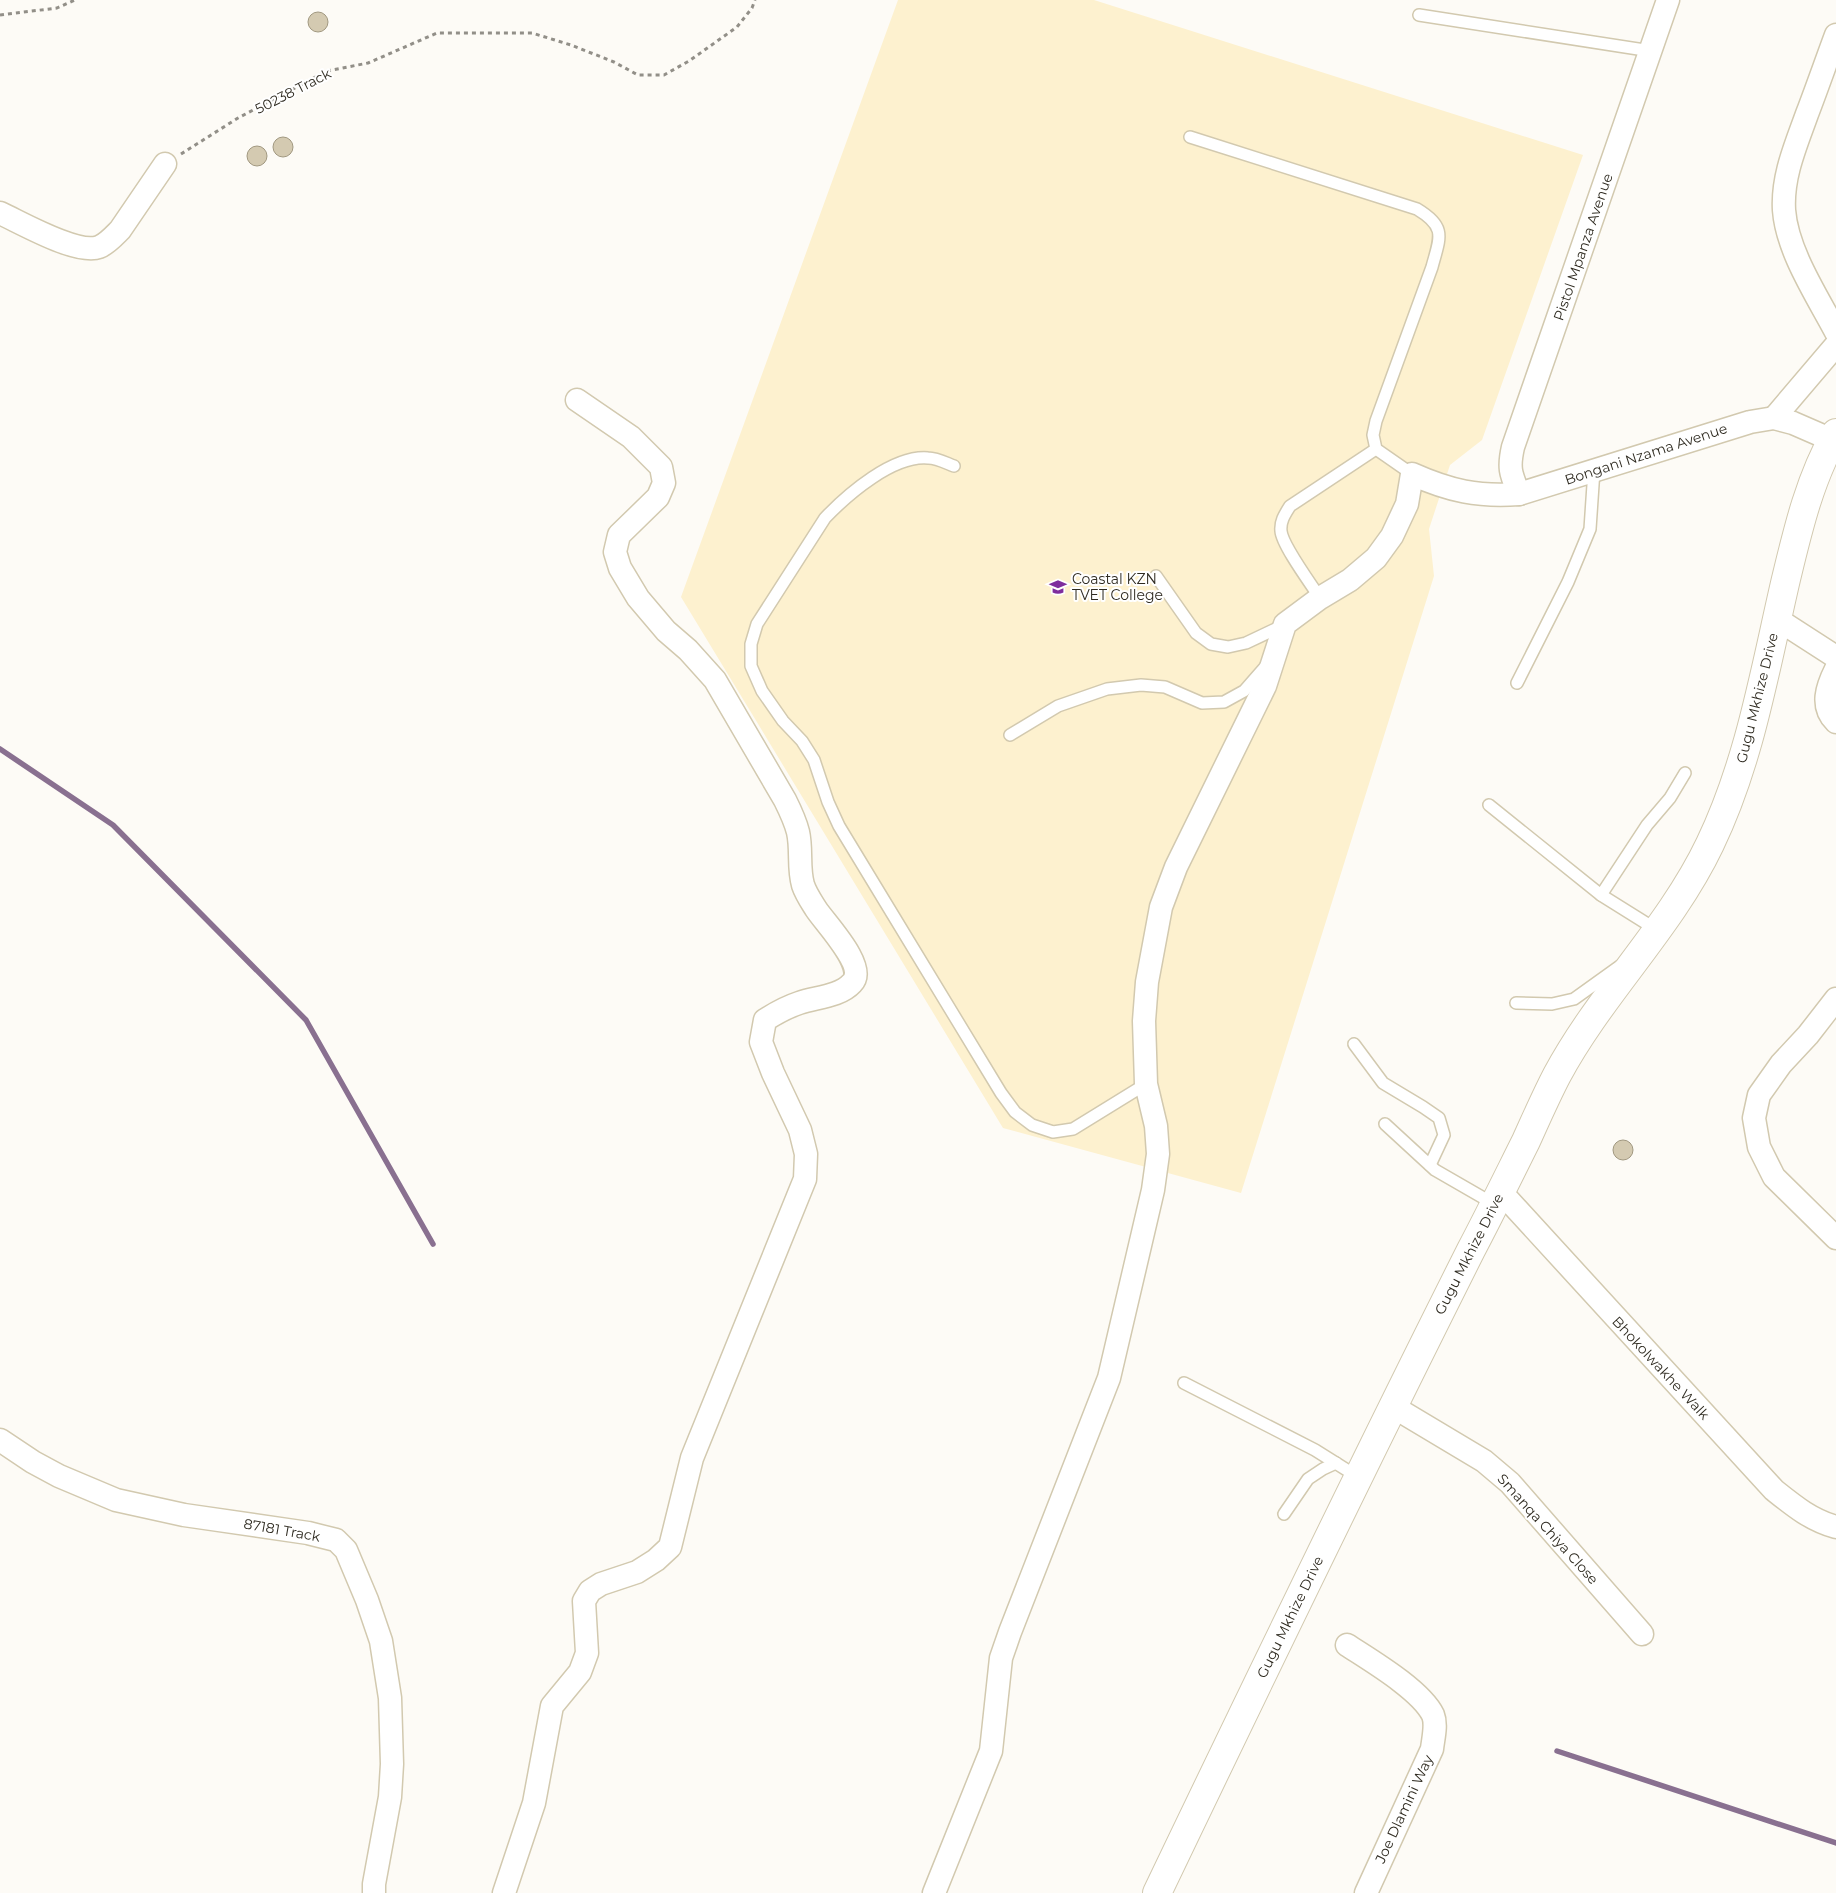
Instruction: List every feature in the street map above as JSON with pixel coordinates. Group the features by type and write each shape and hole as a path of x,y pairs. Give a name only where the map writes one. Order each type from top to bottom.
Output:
{"street":[{"name":"Pistol Mpanza Avenue","path":"1519,494 1509,463 1513,447 1668,0"},
{"path":"1836,35 1793,154 1785,182 1784,210 1790,237 1803,268 1836,332"},
{"path":"0,213 65,243 82,248 100,246 120,230 166,164"},
{"path":"1774,418 1836,345"},
{"path":"504,1893 534,1802 552,1706 580,1672 587,1653 584,1602 590,1591 601,1584 638,1572 656,1560 670,1547 692,1458 805,1179 806,1154 800,1130 773,1073 761,1042 765,1020 778,1011 843,990 856,977 852,958 818,912 803,884 798,833 785,800 715,680 688,650 666,631 638,598 620,568 615,552 619,535 658,497 664,483 661,467 631,438 578,400"},
{"name":"Bongani Nzama Avenue","path":"1412,474 1434,483 1469,493 1493,496 1519,494 1750,422 1774,418 1834,437"},
{"name":"Gugu Mkhize Drive","path":"1157,1893 1347,1470 1392,1406 1557,1075 1584,1031 1685,888 1709,847 1728,802 1749,741 1800,522 1812,483 1834,437"},
{"path":"934,1893 991,1751 1001,1658 1109,1378 1153,1190 1158,1154 1156,1126 1146,1084 1144,1054 1145,1011 1160,907 1176,867 1265,686 1285,624 1320,598 1350,580 1376,558 1392,536 1407,504 1412,474"},
{"path":"1777,619 1836,657"},
{"path":"1836,669 1827,686 1826,700 1830,716 1836,722"},
{"path":"1836,999 1808,1035 1781,1064 1759,1096 1754,1118 1759,1147 1774,1177 1807,1212 1836,1238"},
{"name":"Bhokolwakhe Walk","path":"1497,1198 1774,1490 1803,1514 1824,1524 1836,1527"},
{"name":"Smanqa Chiya Close","path":"1392,1406 1484,1461 1510,1482 1642,1634"},
{"name":"87181 Track","path":"0,1440 33,1462 59,1476 116,1500 184,1515 308,1533 336,1540 346,1550 367,1600 381,1641 390,1698 392,1764 390,1797 374,1893"},
{"name":"Joe Dlamini Way","path":"1347,1644 1396,1678 1419,1697 1433,1716 1432,1750 1366,1893"}],"lane":[{"path":"1419,15 1651,51"},
{"path":"1190,137 1416,209 1432,219 1439,230 1439,242 1432,267 1376,421 1373,435 1376,449 1412,474"},
{"path":"1320,598 1289,550 1281,533 1281,520 1290,506 1376,449"},
{"path":"954,466 929,458 910,459 886,469 850,494 824,518 757,624 751,644 751,666 762,691 783,721 802,741 814,760 828,802 839,826 996,1084 1015,1112 1032,1125 1053,1132 1073,1129 1146,1084"},
{"path":"1517,683 1568,582 1590,529 1594,470"},
{"path":"1156,576 1196,633 1211,644 1228,647 1246,643 1285,624"},
{"path":"1010,735 1058,706 1107,689 1141,684 1166,687 1202,704 1224,702 1244,691 1275,657"},
{"path":"1601,895 1647,825 1670,798 1685,773"},
{"path":"1489,806 1601,895 1657,930"},
{"path":"1516,1002 1552,1004 1574,999 1623,964 1633,963"},
{"path":"1354,1044 1383,1083 1439,1118 1444,1134 1430,1165"},
{"path":"1384,1124 1430,1165 1497,1198"},
{"path":"1184,1383 1272,1426 1316,1450 1347,1470"},
{"path":"1284,1514 1308,1479 1323,1468 1347,1470"}],"path":[{"path":"0,14 57,8 75,0"},
{"name":"50238 Track","path":"166,164 238,118 327,71 368,63 437,32 532,33 579,48 614,62 638,75 664,75 689,61 737,27 752,8 755,0"}],"shaded area":[{"name":"Coastal KZN TVET College","path":"898,0 1094,0 1583,155 1482,440 1450,465 1429,529 1434,576 1241,1193 1003,1128 681,597"}],"building":[{"path":"318,12 325,15 328,22 325,29 318,32 311,29 308,22 311,15"},
{"path":"283,137 290,140 293,147 290,154 283,157 276,154 273,147 276,140"},
{"path":"257,146 264,149 267,156 264,163 257,166 250,163 247,156 250,149"},
{"path":"1623,1140 1630,1143 1633,1150 1630,1157 1623,1160 1616,1157 1613,1150 1616,1143"}],"waterway":[{"path":"0,749 113,825 306,1020 433,1244"},
{"path":"1557,1751 1836,1843"}],"place":[{"name":"Coastal KZN TVET College","path":"1058,587"}]}
